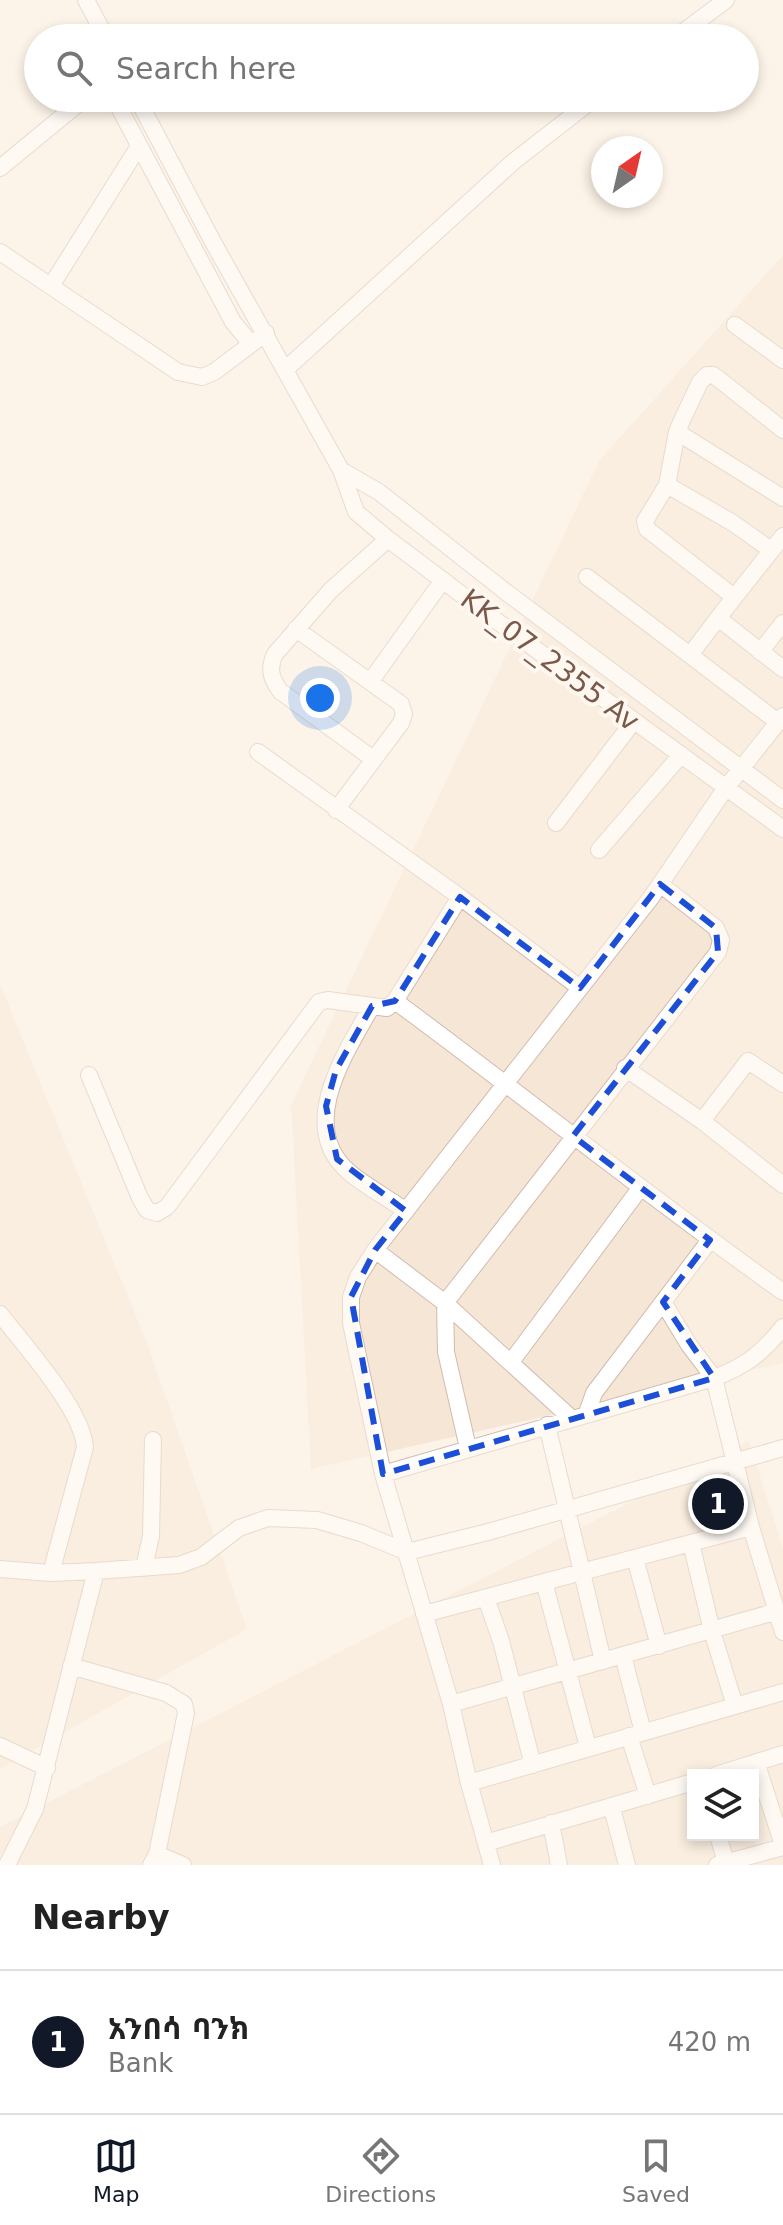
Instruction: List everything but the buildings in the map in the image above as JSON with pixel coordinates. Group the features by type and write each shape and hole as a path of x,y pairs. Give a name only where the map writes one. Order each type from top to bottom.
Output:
{"street":[{"path":"86,0 99,24"},
{"path":"694,24 726,0"},
{"path":"0,168 68,112"},
{"path":"121,112 233,322 251,344"},
{"name":"KK_07_2355 Av","path":"144,112 214,244 341,470 356,512 633,722 782,827"},
{"path":"286,369 513,162 577,112"},
{"path":"51,286 139,146"},
{"path":"0,252 178,372 202,377 214,372 266,333"},
{"path":"735,325 783,360"},
{"path":"734,597 647,529 645,521 667,485 677,432 700,382 707,375 720,380 783,430"},
{"path":"677,432 783,498"},
{"name":"KK_07_2355 Av","path":"341,470 379,492 783,800"},
{"path":"667,485 733,523 771,550"},
{"path":"690,655 783,536"},
{"path":"373,759 280,691 271,678 271,664 275,654 331,590 388,539"},
{"path":"492,1865 451,1704 383,1474 351,1323 351,1297 358,1277 375,1250 660,884 725,789 780,719 587,577"},
{"path":"370,682 443,580"},
{"path":"718,618 783,669"},
{"path":"760,652 783,623"},
{"path":"296,629 401,704 404,714 401,723 336,810"},
{"path":"556,823 633,722"},
{"path":"258,752 460,897 580,988"},
{"path":"599,850 680,756"},
{"path":"468,1448 446,1352 445,1303 718,952 721,940 716,928 660,884"},
{"path":"89,1075 140,1198 147,1210 157,1213 167,1207 319,1002 328,1000 387,1008 395,1001 460,897"},
{"path":"395,1001 783,1292"},
{"path":"372,1006 336,1070 326,1106 329,1143 337,1159 349,1172 406,1211"},
{"path":"702,1121 748,1061 783,1084"},
{"path":"625,1068 702,1121 783,1185"},
{"path":"511,1362 641,1187"},
{"path":"579,1416 710,1240"},
{"path":"375,1250 445,1303 511,1362 579,1416"},
{"path":"663,1302 714,1378 751,1527 783,1632"},
{"path":"0,1314 66,1402 84,1438 85,1447 51,1573"},
{"path":"383,1474 714,1378 743,1367 783,1327"},
{"path":"547,1425 603,1661"},
{"path":"144,1568 151,1536 153,1440"},
{"path":"0,1569 51,1573 179,1565 201,1557 239,1528 268,1518 317,1520 361,1533 407,1552 783,1448"},
{"path":"424,1614 751,1527"},
{"path":"691,1543 712,1631 735,1706"},
{"path":"635,1558 659,1646"},
{"path":"7,1865 35,1809 96,1571"},
{"path":"544,1582 588,1747"},
{"path":"486,1598 501,1641 533,1765"},
{"path":"451,1704 778,1611"},
{"path":"623,1656 648,1796"},
{"path":"71,1666 166,1693 184,1704 186,1713 154,1859 183,1865"},
{"path":"469,1783 783,1692"},
{"path":"0,1746 47,1768"},
{"path":"734,1769 783,1754"},
{"path":"719,1841 722,1864 783,1846 756,1762"},
{"path":"486,1843 687,1784"},
{"path":"612,1808 627,1865"},
{"path":"551,1823 559,1865"}],"highlighted area":[{"path":"660,884 716,928 718,952 573,1136 710,1240 663,1302 714,1378 383,1474 351,1297 375,1250 406,1211 337,1159 326,1106 336,1070 372,1006 395,1001 460,897 580,988"}],"shaded area":[{"path":"783,255 783,1363 311,1469 291,1105 599,461"},
{"path":"0,984 147,1343 247,1629 0,1769"},
{"path":"749,1441 783,1548 783,1865 0,1865 0,1827"}],"place":[{"name":"አንበሳ ባንክ","path":"718,1504"}]}
